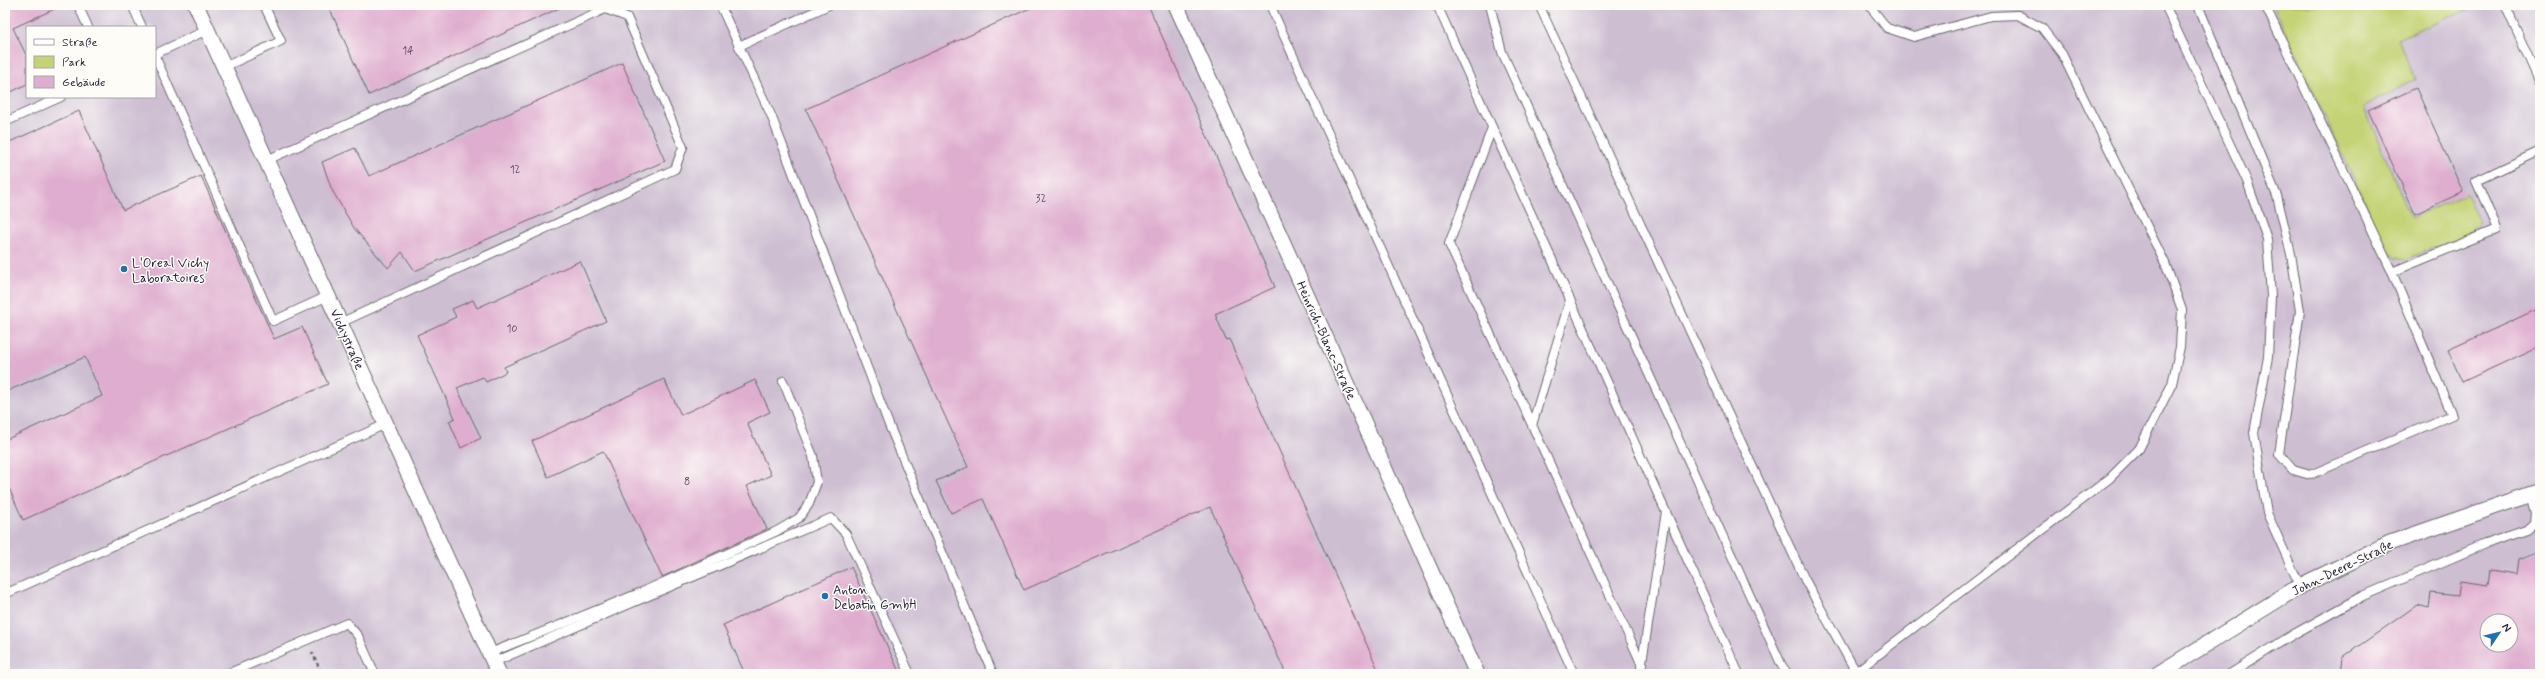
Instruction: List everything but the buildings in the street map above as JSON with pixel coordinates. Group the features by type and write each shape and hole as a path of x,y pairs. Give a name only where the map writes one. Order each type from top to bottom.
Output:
{"street":[{"name":"Vichystraße","path":"196,5 495,663"},
{"name":"Heinrich-Blanc-Straße","path":"1176,5 1477,674"},
{"name":"John-Deere-Straße","path":"2163,673 2300,586 2390,543 2535,493"}],"lane":[{"path":"78,5 88,26"},
{"path":"132,5 142,26"},
{"path":"224,67 281,40 264,5"},
{"path":"720,5 771,115 889,425 993,674"},
{"path":"739,46 829,5"},
{"path":"1270,5 1574,674"},
{"path":"1437,5 1739,674"},
{"path":"1490,5 1502,52 1782,666 1788,674"},
{"path":"1539,5 1805,580 1855,673 2110,478 2139,449 2172,384 2180,347 2182,310 2165,263 2066,61 2042,28 2018,15 1991,16 1914,36 1887,28 1869,5"},
{"path":"2165,5 2247,181 2267,239 2271,296 2268,357 2254,433 2267,513 2300,586"},
{"path":"2198,5 2277,196 2291,254 2300,311 2279,454 2293,470 2310,475 2452,415 2392,272 2265,5"},
{"path":"2504,5 2540,83"},
{"path":"267,160 605,9 627,17 683,148 675,169 340,323"},
{"path":"156,55 207,30"},
{"path":"156,57 273,321 328,296"},
{"path":"5,122 59,98"},
{"path":"1492,128 1449,244 1532,425 1641,670"},
{"path":"2392,272 2497,229 2476,181 2540,151"},
{"path":"1532,425 1570,300"},
{"path":"495,663 642,592 777,531 799,518 809,504 816,482 813,456 782,381"},
{"path":"5,594 386,424"},
{"path":"2230,674 2294,634 2363,596 2485,544 2526,530 2534,523 2535,493"},
{"path":"1641,670 1666,512"},
{"path":"495,663 831,518 846,534 910,674"},
{"path":"227,674 347,624 358,636 375,674"}],"path":[{"path":"306,641 322,674"}],"shaded area":[{"path":"5,5 2540,5 2540,674 5,674"}],"green space":[{"path":"2273,5 2478,5 2398,39 2415,79 2364,107 2411,218 2466,194 2479,222 2468,234 2406,259 2396,257 2387,250"}],"place":[{"name":"L'Oreal Vichy Laboratoires","path":"124,269"},
{"name":"Anton Debatin GmbH","path":"825,596"}]}
